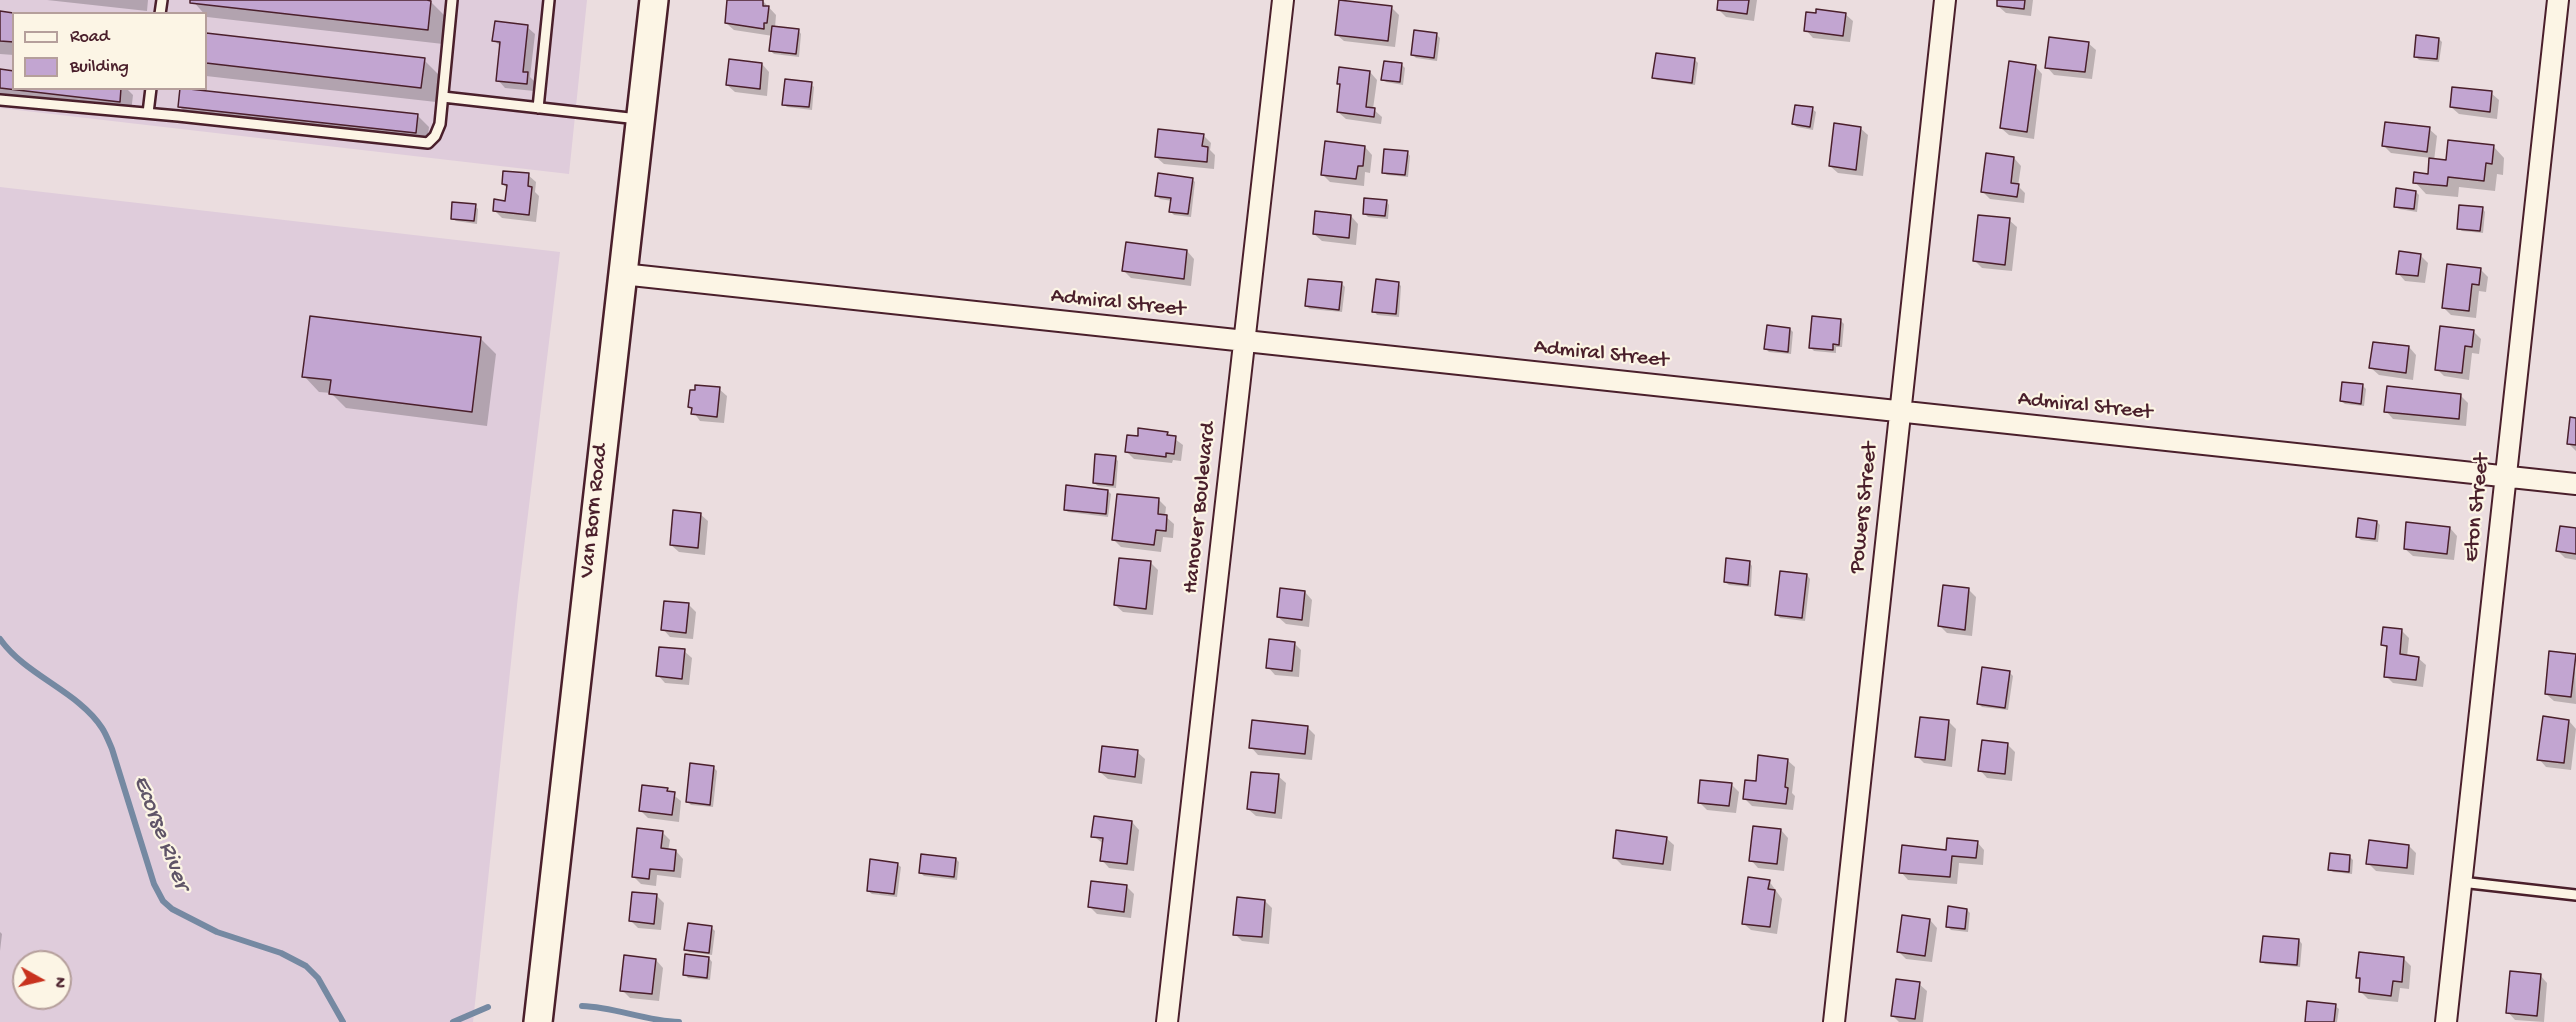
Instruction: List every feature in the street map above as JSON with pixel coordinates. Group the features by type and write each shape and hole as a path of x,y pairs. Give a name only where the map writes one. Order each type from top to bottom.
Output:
{"main road":[{"name":"Van Born Road","path":"538,1022 654,0"}],"street":[{"name":"Hanover Boulevard","path":"1167,1022 1283,0"},
{"name":"Powers Street","path":"1834,1022 1945,0"},
{"name":"Eton Street","path":"2446,1022 2558,0"},
{"name":"Admiral Street","path":"622,274 2576,483"}],"lane":[{"path":"0,100 148,113 428,143 435,136 440,124 452,0"},
{"path":"538,108 549,0"},
{"path":"148,113 151,90"},
{"path":"443,97 640,120"},
{"path":"2461,882 2576,895"}],"shaded area":[{"path":"0,0 587,0 569,174 0,108"},
{"path":"0,187 560,252 518,596 473,1022 0,1022"}],"building":[{"path":"190,0 431,1 428,30 190,3"},
{"path":"727,0 763,0 763,6 769,6 764,29 725,23"},
{"path":"1339,0 1392,6 1388,41 1335,35"},
{"path":"1718,0 1749,0 1747,14 1717,10"},
{"path":"1997,0 2025,0 2024,9 1997,6"},
{"path":"1816,9 1846,13 1843,36 1804,31 1806,12 1816,13"},
{"path":"0,11 12,13 12,42 0,41"},
{"path":"495,21 528,25 523,72 528,72 527,84 496,81 500,42 492,41"},
{"path":"772,26 799,29 796,54 769,51"},
{"path":"1414,30 1437,33 1434,58 1411,55"},
{"path":"207,33 425,58 421,88 207,63"},
{"path":"2416,35 2439,38 2437,59 2414,57"},
{"path":"2049,37 2089,42 2085,72 2045,68"},
{"path":"1656,53 1695,58 1692,83 1652,78"},
{"path":"729,59 762,63 760,89 726,85"},
{"path":"1384,61 1402,63 1400,82 1381,80"},
{"path":"2009,61 2036,65 2027,132 2000,128"},
{"path":"1339,67 1370,71 1366,107 1375,108 1374,117 1337,112"},
{"path":"0,69 12,71 12,89 0,88"},
{"path":"785,79 812,82 809,107 782,105"},
{"path":"2452,87 2492,91 2490,112 2450,107"},
{"path":"17,90 121,90 120,102"},
{"path":"180,90 198,90 418,114 416,133 178,107"},
{"path":"1795,105 1813,107 1810,127 1792,124"},
{"path":"2385,122 2430,127 2427,152 2382,146"},
{"path":"1834,123 1861,127 1856,170 1829,166"},
{"path":"1158,129 1204,134 1202,146 1208,147 1207,162 1155,157"},
{"path":"2448,140 2494,145 2492,164 2486,163 2484,181 2448,177 2447,186 2413,183 2414,172 2428,174 2429,158 2446,160"},
{"path":"1325,141 1365,146 1363,166 1358,166 1356,179 1321,175"},
{"path":"1384,149 1408,151 1405,175 1382,173"},
{"path":"1986,153 2014,157 2011,183 2019,184 2017,197 1981,192"},
{"path":"503,171 529,173 528,186 532,187 529,215 493,211 494,199 505,201 507,185 502,184"},
{"path":"1158,173 1193,178 1188,214 1169,212 1171,198 1155,196"},
{"path":"2396,188 2416,191 2414,209 2394,207"},
{"path":"1364,198 1387,200 1385,216 1363,214"},
{"path":"452,202 476,204 474,221 451,219"},
{"path":"2459,205 2483,207 2480,231 2457,229"},
{"path":"1315,211 1351,215 1349,238 1313,234"},
{"path":"1978,215 2010,218 2005,265 1973,261"},
{"path":"1126,242 1187,250 1184,279 1122,271"},
{"path":"2399,251 2421,254 2418,276 2396,274"},
{"path":"2447,264 2481,268 2479,285 2472,284 2469,311 2442,308"},
{"path":"1308,279 1342,282 1339,310 1305,306"},
{"path":"1376,279 1399,282 1396,314 1372,312"},
{"path":"310,316 481,337 472,412 329,394 331,380 302,377"},
{"path":"1812,316 1841,319 1839,345 1833,344 1833,350 1809,348"},
{"path":"1767,325 1790,328 1788,352 1764,349"},
{"path":"2440,326 2474,330 2472,347 2465,346 2462,373 2435,370"},
{"path":"2373,342 2409,346 2406,373 2369,368"},
{"path":"2342,382 2363,384 2361,404 2340,401"},
{"path":"695,385 720,387 717,417 691,414 692,408 688,407 690,390 695,390"},
{"path":"2387,386 2461,394 2459,419 2384,412"},
{"path":"2570,417 2576,418 2576,445 2567,444"},
{"path":"1138,428 1168,432 1167,435 1176,436 1174,454 1166,453 1166,457 1125,452 1127,435 1138,436"},
{"path":"1095,454 1116,456 1113,485 1093,483"},
{"path":"1066,485 1108,490 1106,514 1064,510"},
{"path":"1117,494 1159,498 1158,514 1167,515 1166,531 1156,530 1154,545 1112,540"},
{"path":"673,510 701,513 698,548 670,545"},
{"path":"2358,518 2377,521 2375,539 2356,537"},
{"path":"2406,522 2450,527 2447,554 2404,549"},
{"path":"2560,526 2576,528 2576,554 2556,551"},
{"path":"1119,558 1151,561 1146,609 1114,605"},
{"path":"1726,558 1750,561 1748,585 1724,582"},
{"path":"1780,571 1807,574 1802,618 1775,615"},
{"path":"1943,585 1969,588 1965,630 1938,626"},
{"path":"1280,588 1305,591 1302,620 1277,617"},
{"path":"664,601 689,603 686,633 661,630"},
{"path":"2383,627 2402,629 2400,654 2419,657 2416,680 2384,677 2387,646 2381,645"},
{"path":"1269,639 1295,642 1292,671 1266,668"},
{"path":"659,647 685,649 682,679 656,676"},
{"path":"2549,651 2576,654 2571,697 2545,694"},
{"path":"1982,667 2010,671 2005,708 1977,704"},
{"path":"2543,716 2569,720 2564,763 2537,760"},
{"path":"1920,717 1949,720 1945,760 1915,757"},
{"path":"1252,720 1308,726 1305,754 1249,748"},
{"path":"1982,740 2008,743 2005,774 1978,771"},
{"path":"1102,746 1138,750 1135,777 1099,772"},
{"path":"1758,755 1788,759 1786,804 1743,799 1745,780 1756,781"},
{"path":"690,763 714,766 710,805 686,802"},
{"path":"1251,772 1279,774 1275,813 1247,809"},
{"path":"1700,780 1732,783 1729,806 1698,803"},
{"path":"642,785 668,788 667,791 675,792 672,815 639,811"},
{"path":"1094,816 1132,821 1127,864 1100,861 1103,838 1091,837"},
{"path":"1753,826 1781,829 1777,864 1749,861"},
{"path":"637,828 663,831 661,848 676,850 674,871 650,869 649,879 632,877"},
{"path":"1616,830 1667,837 1663,864 1613,858"},
{"path":"1947,838 1978,841 1976,858 1952,856 1950,877 1899,873 1902,845 1946,850"},
{"path":"2369,840 2409,845 2407,868 2366,864"},
{"path":"2330,853 2350,855 2349,872 2328,870"},
{"path":"921,854 956,858 954,877 919,873"},
{"path":"870,859 898,863 894,894 867,891"},
{"path":"1748,877 1770,880 1768,889 1775,890 1770,927 1742,924"},
{"path":"1091,881 1127,885 1124,912 1088,907"},
{"path":"632,892 657,894 654,924 629,921"},
{"path":"1237,897 1265,900 1262,937 1233,935"},
{"path":"1948,906 1967,909 1965,929 1946,927"},
{"path":"1902,915 1930,919 1925,956 1897,952"},
{"path":"688,923 712,926 709,953 684,950"},
{"path":"2263,936 2299,939 2297,965 2260,962"},
{"path":"2359,952 2404,957 2402,982 2393,981 2391,996 2359,992 2360,978 2356,978"},
{"path":"685,954 709,957 707,978 683,975"},
{"path":"624,955 656,959 652,994 620,991"},
{"path":"2510,971 2541,974 2537,1016 2506,1013"},
{"path":"1896,979 1920,982 1915,1019 1891,1016"},
{"path":"2307,1001 2336,1004 2334,1022 2305,1022"}],"waterway":[{"name":"Ecorse River","path":"0,639 11,652 37,674 80,704 103,730 112,749 154,884 163,901 172,909 217,932 281,953 306,966 318,978 343,1022"},
{"name":"Ecorse River","path":"582,1006 679,1022"},
{"name":"Ecorse River","path":"453,1022 488,1007"}]}
